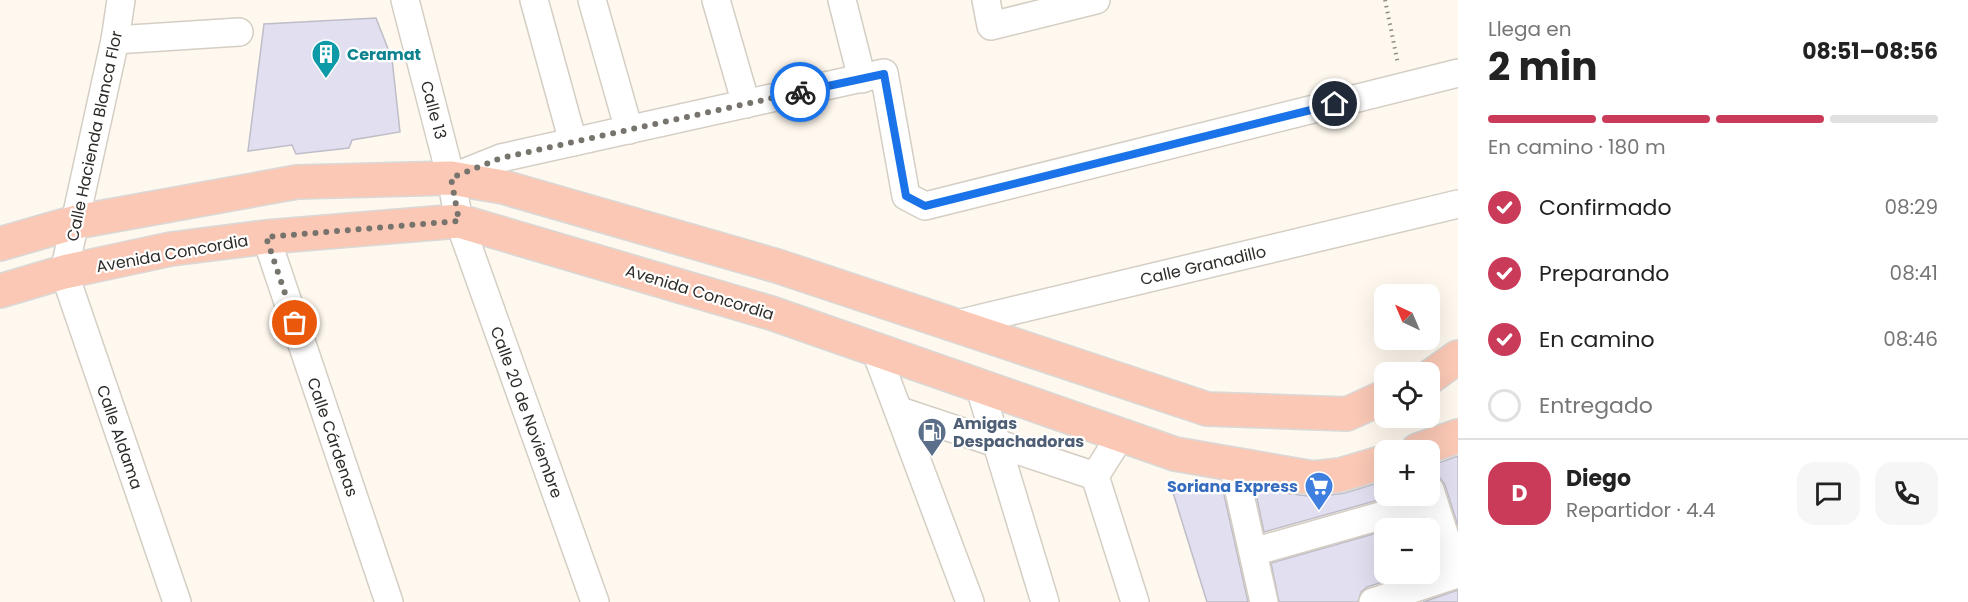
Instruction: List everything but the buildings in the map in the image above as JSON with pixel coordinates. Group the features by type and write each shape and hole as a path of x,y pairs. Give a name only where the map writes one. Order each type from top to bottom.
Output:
{"main road":[{"path":"0,244 76,222 297,182 451,178 502,187 777,267 949,326 1207,409 1347,414 1374,402"},
{"name":"Avenida Concordia","path":"0,291 64,272 171,249 266,237 459,221 771,313 1174,454 1313,478 1340,475 1374,465"},
{"path":"825,332 843,290"},
{"path":"1440,370 1458,357"},
{"path":"1440,442 1458,436"}],"street":[{"name":"Calle Hacienda Blanca Flor","path":"64,272 115,40 121,0"},
{"name":"Calle 13","path":"405,0 451,178 459,221"},
{"path":"534,0 573,142"},
{"path":"592,0 629,130"},
{"path":"716,0 746,104"},
{"path":"842,0 873,76 906,196 925,206 1458,73"},
{"path":"989,13 1096,0"},
{"path":"115,40 239,32"},
{"path":"451,178 501,158 873,76"},
{"name":"Calle Granadillo","path":"949,326 1458,204"},
{"name":"Calle 20 de Noviembre","path":"459,221 595,602"},
{"name":"Calle Cárdenas","path":"266,237 388,602"},
{"name":"Calle Aldama","path":"64,272 177,602"},
{"path":"875,349 970,602"},
{"path":"979,385 1045,602"},
{"path":"900,411 1095,476"},
{"path":"1121,435 1095,476 1135,602"},
{"path":"1233,464 1264,602"},
{"path":"1253,552 1399,506"},
{"path":"1373,602 1457,574 1434,506"}],"path":[{"path":"1385,0 1403,87"}],"way so far":[{"path":"295,323 266,237 459,221 451,178 501,158 800,92"}],"place":[{"name":"Ceramat","path":"326,80"},
{"name":"Amigas Despachadoras","path":"932,458"},
{"name":"Soriana Express","path":"1319,512"}],"route":[{"path":"800,92 884,74 906,196 925,206 1335,104"}]}
